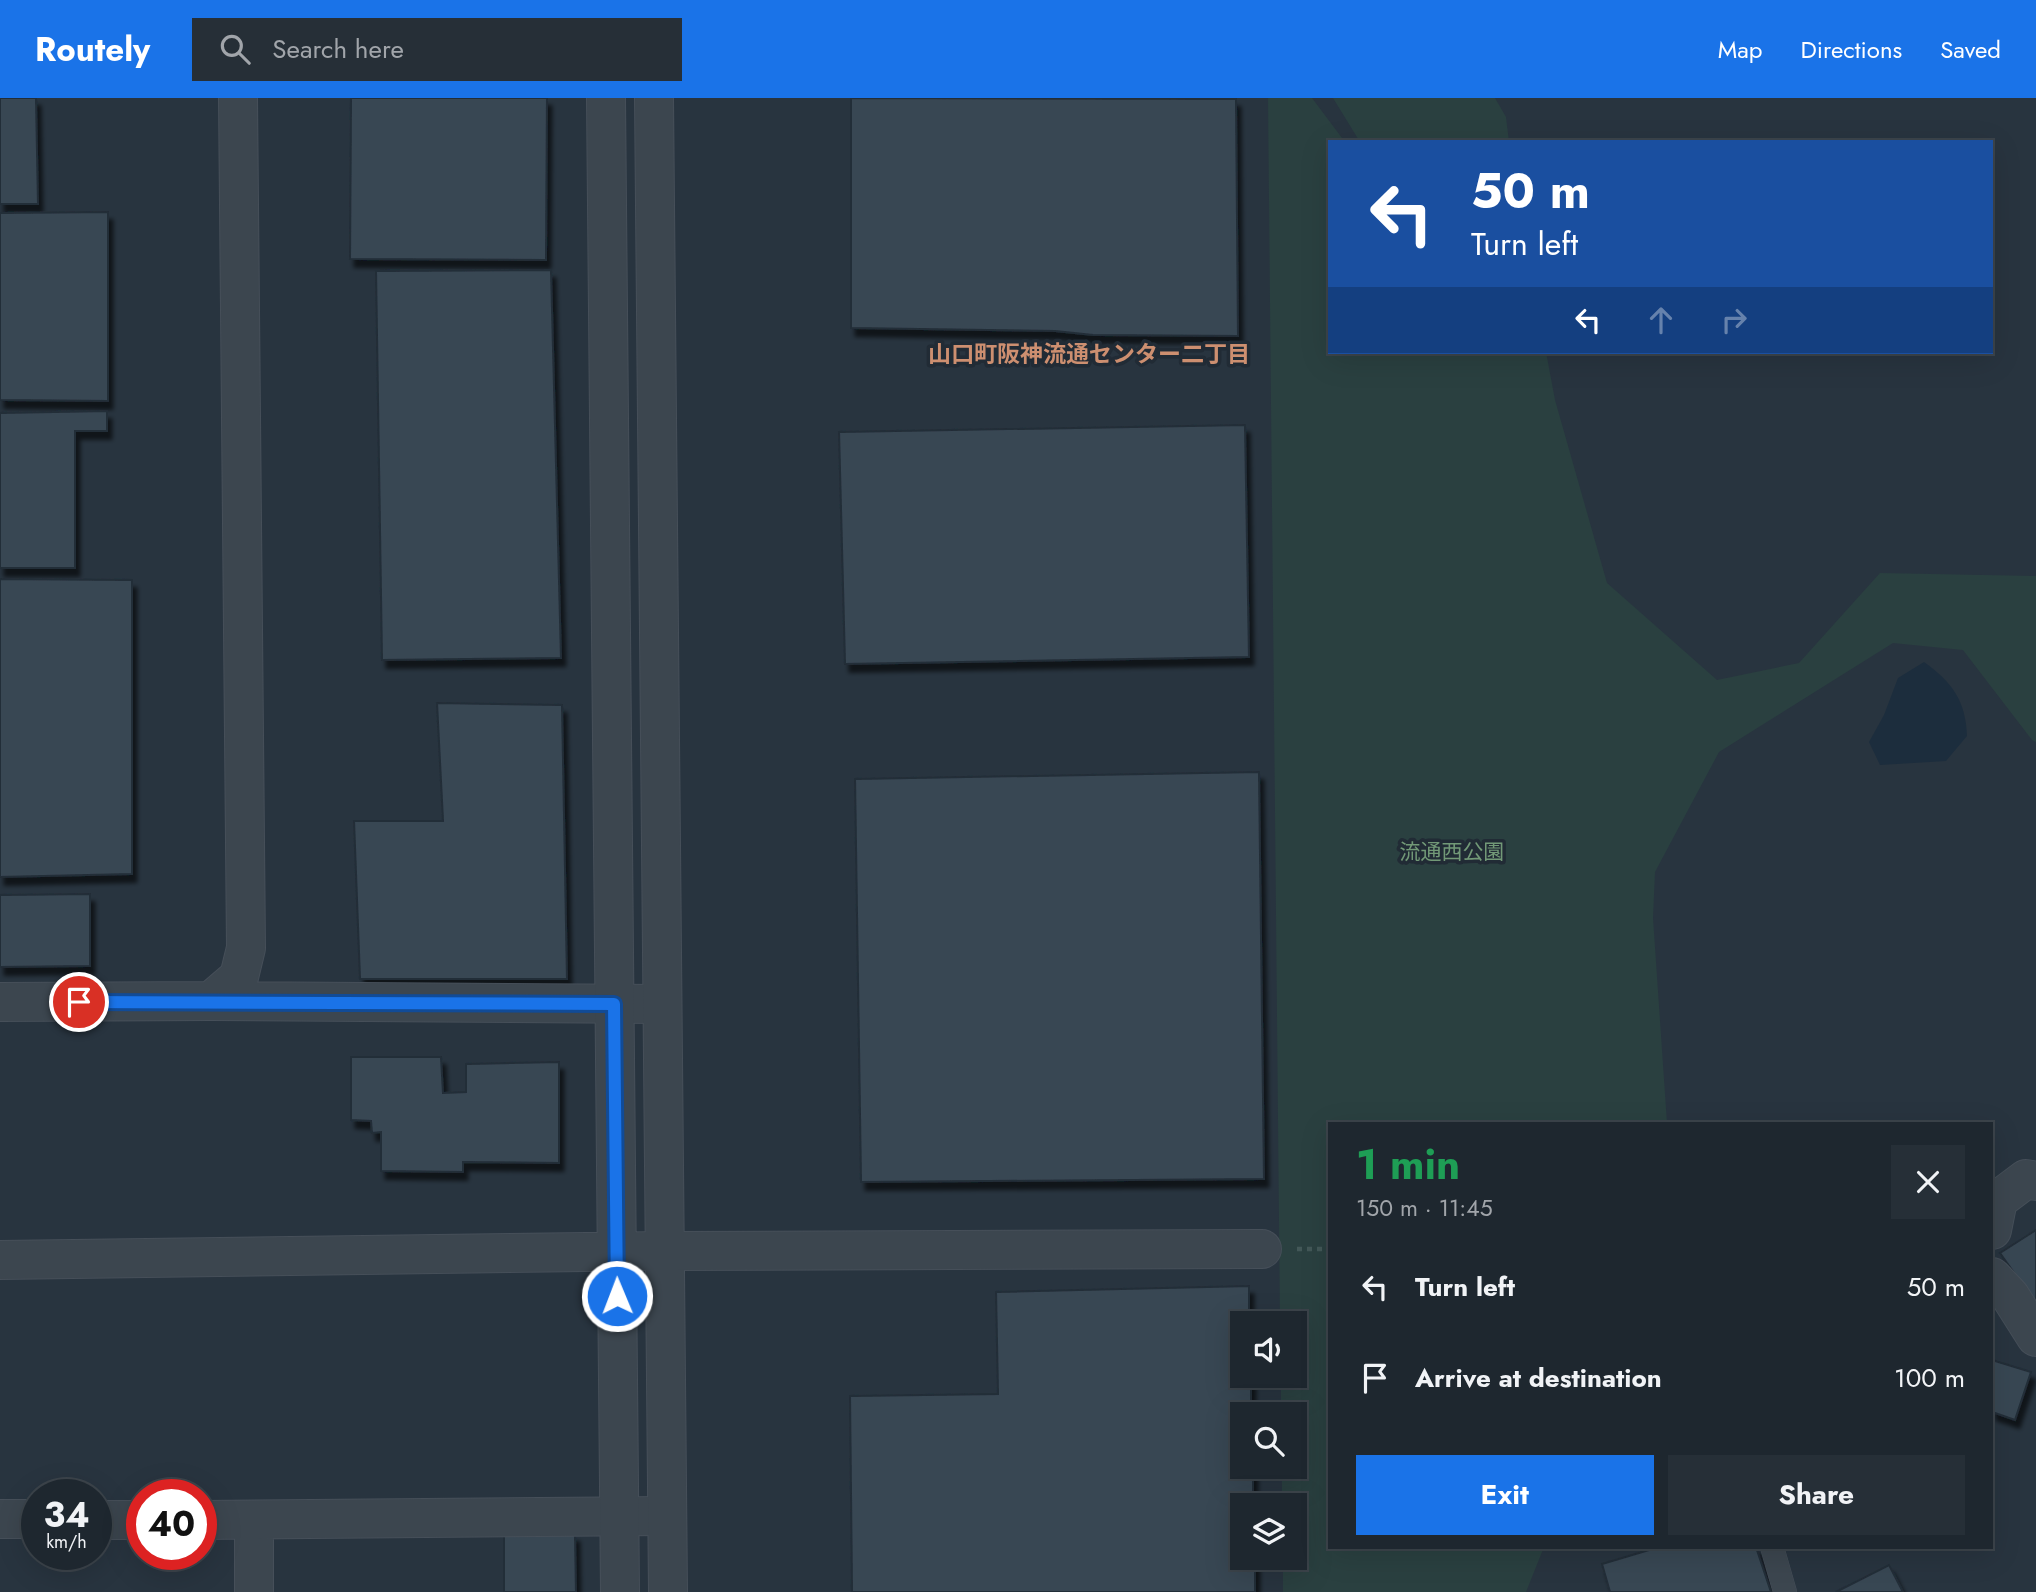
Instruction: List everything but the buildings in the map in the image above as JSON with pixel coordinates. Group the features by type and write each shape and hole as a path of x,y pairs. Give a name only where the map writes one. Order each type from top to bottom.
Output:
{"street":[{"path":"211,1001 239,977 246,947 238,98"},
{"path":"606,98 620,1592"},
{"path":"654,98 668,1592"},
{"path":"0,1002 661,1004"},
{"path":"1994,1211 2026,1179 2036,1181"},
{"path":"0,1261 664,1251 1274,1249"},
{"path":"1993,1278 2010,1296 2036,1337"},
{"path":"217,1520 667,1516"},
{"path":"0,1519 21,1519"},
{"path":"254,1521 254,1592"}],"lane":[{"path":"1773,1549 1785,1592"}],"path":[{"path":"1274,1249 1328,1249"}],"green space":[{"name":"流通西公園","path":"1268,98 1312,98 1344,140 1328,140 1328,354 1546,354 1555,400 1607,583 1717,680 1799,663 1880,573 2036,576 2036,742 1963,650 1893,643 1719,752 1655,872 1653,918 1667,1122 1328,1122 1328,1549 1543,1549 1526,1592 1283,1592 1283,1570 1307,1570 1307,1493 1282,1493 1282,1479 1307,1479 1307,1402 1281,1402 1281,1388 1307,1388 1307,1311 1280,1311"},
{"path":"1333,98 1495,98 1506,117 1509,140 1359,140"}],"water":[{"path":"1924,662 1956,693 1964,712 1967,736 1946,761 1880,765 1869,742 1884,715 1898,678"}],"district":[{"name":"山口町阪神流通センター二丁目","path":"1089,354"}],"route":[{"path":"79,1002 614,1004 617,1296"}]}
